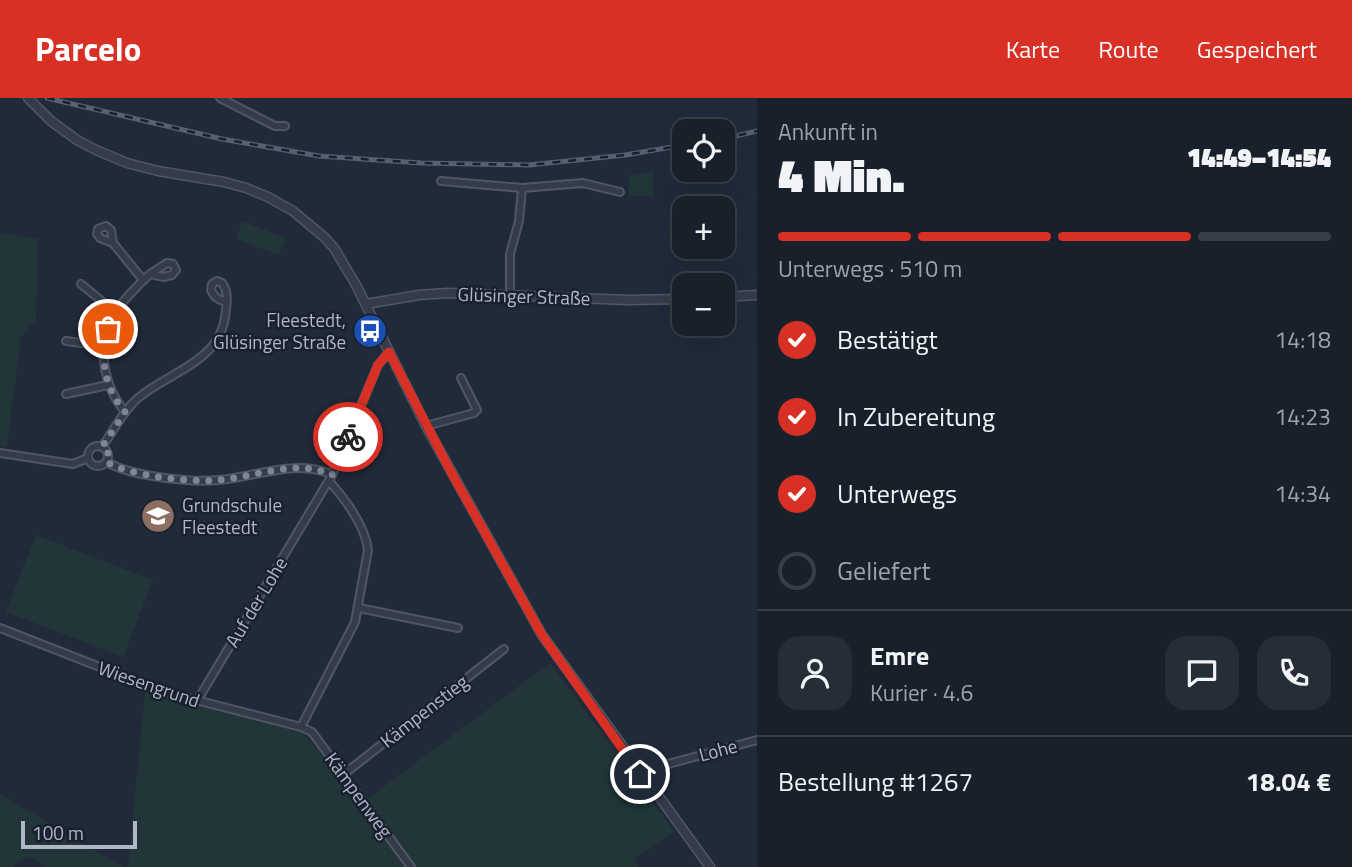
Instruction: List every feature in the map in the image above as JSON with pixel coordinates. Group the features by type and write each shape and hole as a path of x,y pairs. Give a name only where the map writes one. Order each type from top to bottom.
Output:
{"street":[{"path":"28,98 51,121 96,150 127,163 224,182 268,197 293,211 334,248 366,304 426,426 542,635 640,774 710,867"},
{"path":"220,98 275,126 285,126"},
{"path":"441,181 522,188 583,183 620,192"},
{"path":"510,296 510,254 520,221 522,188"},
{"path":"113,243 143,281"},
{"path":"125,412 108,385 104,346 115,312 149,274"},
{"path":"81,284 115,312"},
{"name":"Glüsinger Straße","path":"366,304 438,293 672,299"},
{"path":"735,296 757,295"},
{"path":"102,447 137,399 195,363 214,347 226,322 227,302"},
{"path":"66,341 104,346"},
{"name":"Auf der Lohe","path":"197,701 330,478 378,365 389,352"},
{"path":"426,426 474,414 477,410 461,378"},
{"path":"66,394 108,385"},
{"path":"0,453 73,464 88,458 94,447 102,447 108,453 107,462"},
{"path":"88,458 96,466 107,462 127,472 199,481 229,479 277,469 323,470 330,478 367,539 368,550 355,622 301,727"},
{"path":"359,608 458,628"},
{"name":"Wiesengrund","path":"0,628 161,691 301,727"},
{"name":"Kämpenstieg","path":"344,774 504,649"},
{"name":"Kämpenweg","path":"301,727 312,732 411,867"},
{"name":"Lohe","path":"640,774 646,770 757,740"}],"green space":[{"path":"653,172 653,196 629,196 629,175"},
{"path":"242,221 286,238 279,255 236,239"},
{"path":"0,233 38,239 36,324 30,324 21,337 7,448 0,446"},
{"path":"36,535 153,580 123,657 6,612"},
{"path":"550,663 674,831 635,858 638,867 128,867 145,691 302,731 359,805"},
{"path":"0,794 123,867 45,867 31,857 17,862 13,867 0,867"}],"railway":[{"path":"47,98 222,139 319,156 421,163 529,165 672,147"},
{"path":"735,136 757,131"}],"way so far":[{"path":"108,329 104,346 108,385 125,412 102,447 107,450 107,462 127,472 199,481 217,481 277,469 323,470 332,475 348,437"}],"place":[{"name":"Fleestedt, Glüsinger Straße","path":"370,331"},
{"name":"Grundschule Fleestedt","path":"158,516"}],"route":[{"path":"348,437 378,365 389,352 451,472 542,635 640,774"}]}
